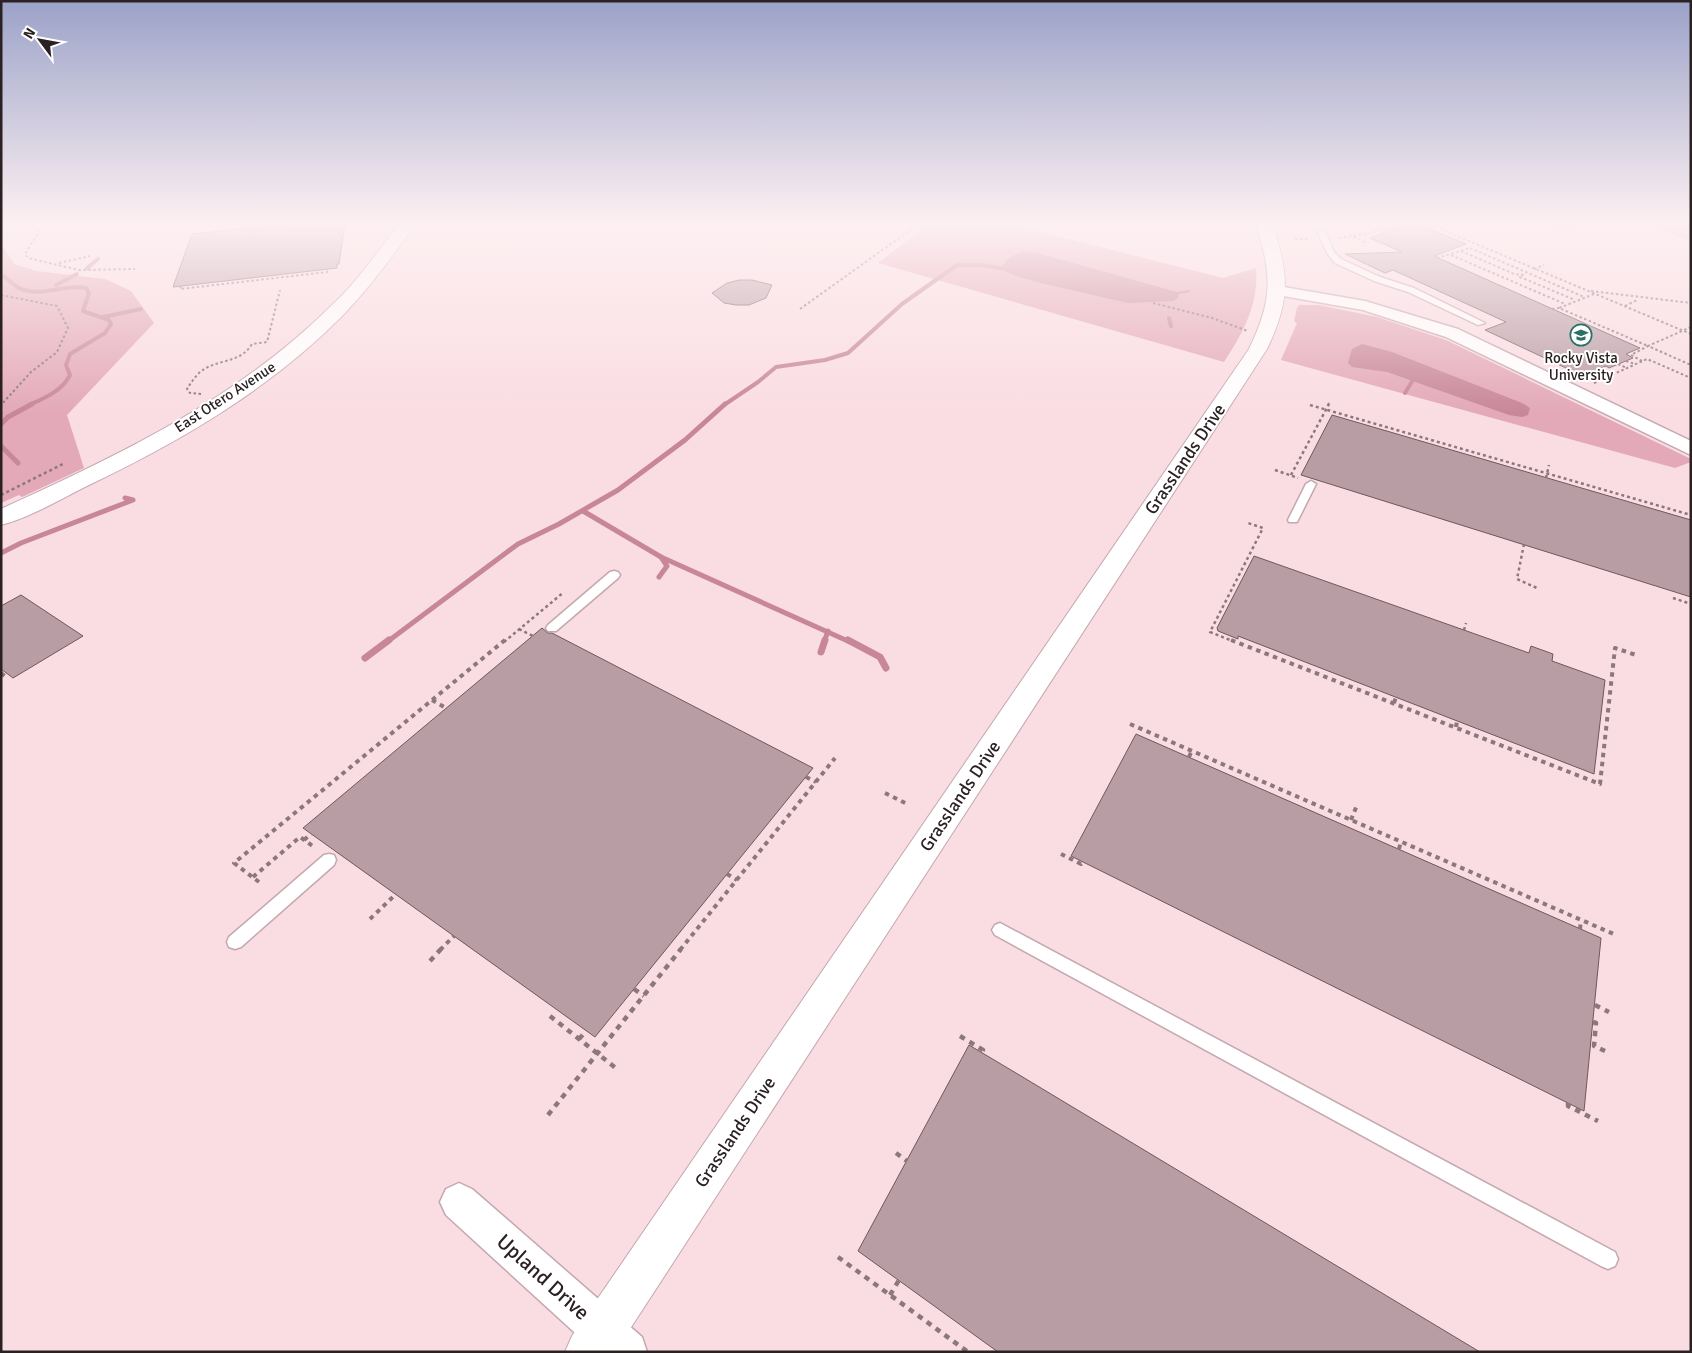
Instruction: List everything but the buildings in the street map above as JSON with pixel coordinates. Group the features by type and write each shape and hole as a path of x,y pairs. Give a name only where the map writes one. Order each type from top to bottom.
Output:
{"street":[{"name":"East Otero Avenue","path":"1,518 66,488 145,447 212,408 266,372 301,344 338,310 357,286"},
{"name":"Grasslands Drive","path":"606,1345 1237,383 1265,336 1272,318 1277,286"},
{"path":"1278,291 1365,306 1403,316 1452,333 1691,449"},
{"name":"Upland Drive","path":"459,1202 606,1345"}],"lane":[{"path":"1398,286 1411,290 1482,323"},
{"path":"1293,520 1311,484"},
{"path":"552,628 614,576"},
{"path":"235,942 329,860"},
{"path":"1000,930 1608,1259"}],"path":[{"path":"181,286 180,289 199,286"},
{"path":"800,309 832,286"},
{"path":"1523,286 1566,305"},
{"path":"1543,286 1576,301"},
{"path":"1559,286 1585,297"},
{"path":"1576,286 1691,334"},
{"path":"204,394 190,393 187,389 203,370 239,357 249,350 252,344 267,342 280,290"},
{"path":"1585,290 1691,303"},
{"path":"1552,309 1594,294"},
{"path":"1,295 57,306 68,328 58,352 31,372 1,406"},
{"path":"1625,307 1637,300"},
{"path":"1153,303 1212,318 1265,336"},
{"path":"1559,308 1691,365"},
{"path":"1641,361 1631,355 1691,327"},
{"path":"1632,358 1641,361"},
{"path":"1589,385 1647,359 1691,378"},
{"path":"1626,361 1635,364"},
{"path":"1618,364 1627,368"},
{"path":"1291,475 1330,403"},
{"path":"1310,405 1341,416 1691,515"},
{"path":"1,494 65,463"},
{"path":"1546,478 1549,465"},
{"path":"1248,523 1263,528 1210,632 1229,637 1600,784 1615,648 1636,655"},
{"path":"1524,544 1517,579 1537,588"},
{"path":"259,882 234,863 564,592"},
{"path":"1672,598 1691,604"},
{"path":"1464,630 1466,623"},
{"path":"519,629 532,636"},
{"path":"1321,675 1322,669"},
{"path":"1,674 7,678"},
{"path":"1394,703 1396,697"},
{"path":"432,700 446,708"},
{"path":"1456,727 1457,721"},
{"path":"1130,724 1616,935"},
{"path":"1599,733 1606,736"},
{"path":"1188,757 1192,750"},
{"path":"548,1115 835,758"},
{"path":"806,777 816,782"},
{"path":"885,793 909,805"},
{"path":"1351,820 1357,805"},
{"path":"304,840 311,834"},
{"path":"253,877 300,837 314,847"},
{"path":"1399,849 1401,841"},
{"path":"1061,854 1081,864 1082,862"},
{"path":"728,874 737,880"},
{"path":"370,919 396,894"},
{"path":"1580,928 1581,920"},
{"path":"430,961 454,936"},
{"path":"634,989 644,996"},
{"path":"1595,1005 1609,1012"},
{"path":"550,1016 616,1069"},
{"path":"1593,1022 1596,1023 1594,1046 1605,1051"},
{"path":"579,1039 586,1031"},
{"path":"960,1036 983,1050 982,1052"},
{"path":"1568,1103 1568,1106 1598,1122"},
{"path":"896,1153 907,1161"},
{"path":"838,1257 968,1352"},
{"path":"890,1295 898,1280"}],"shaded area":[{"path":"1,286 120,286 131,291 154,323 67,415 84,468 22,497 19,495 1,503"},
{"path":"959,286 1256,286 1248,318 1224,362"},
{"path":"1054,286 1156,286 1177,292 1189,290 1191,292 1179,294 1178,298 1173,301 1128,303"},
{"path":"1299,305 1319,305 1377,317 1446,340 1691,459 1691,462 1675,468 1281,360 1297,323 1294,321"},
{"path":"1362,344 1392,352 1522,403 1530,408 1528,415 1522,417 1509,415 1387,372 1352,367 1348,363 1352,349"}],"waterway":[{"path":"16,286 24,290 39,292 70,287 86,288 89,293 83,311 109,320 111,324 105,333 70,354 66,365 70,375 58,390 29,405"},
{"path":"724,405 776,367 825,360 848,353 902,304 927,286"},
{"path":"103,317 141,309"},
{"path":"1169,318 1171,326"},
{"path":"1405,393 1416,375"},
{"path":"1,424 8,417 32,404"},
{"path":"387,642 518,544 559,524 618,490 685,440 725,404"},
{"path":"1,446 18,463"},
{"path":"1,553 21,543 133,500 125,498"},
{"path":"583,511 661,557"},
{"path":"659,577 667,566 661,557"},
{"path":"661,557 828,632"},
{"path":"824,642 828,632"},
{"path":"828,632 850,642"},
{"path":"365,658 389,640"},
{"path":"821,652 825,640"},
{"path":"848,640 880,657 886,668"}],"place":[{"name":"Rocky Vista University","path":"1581,335"}]}
